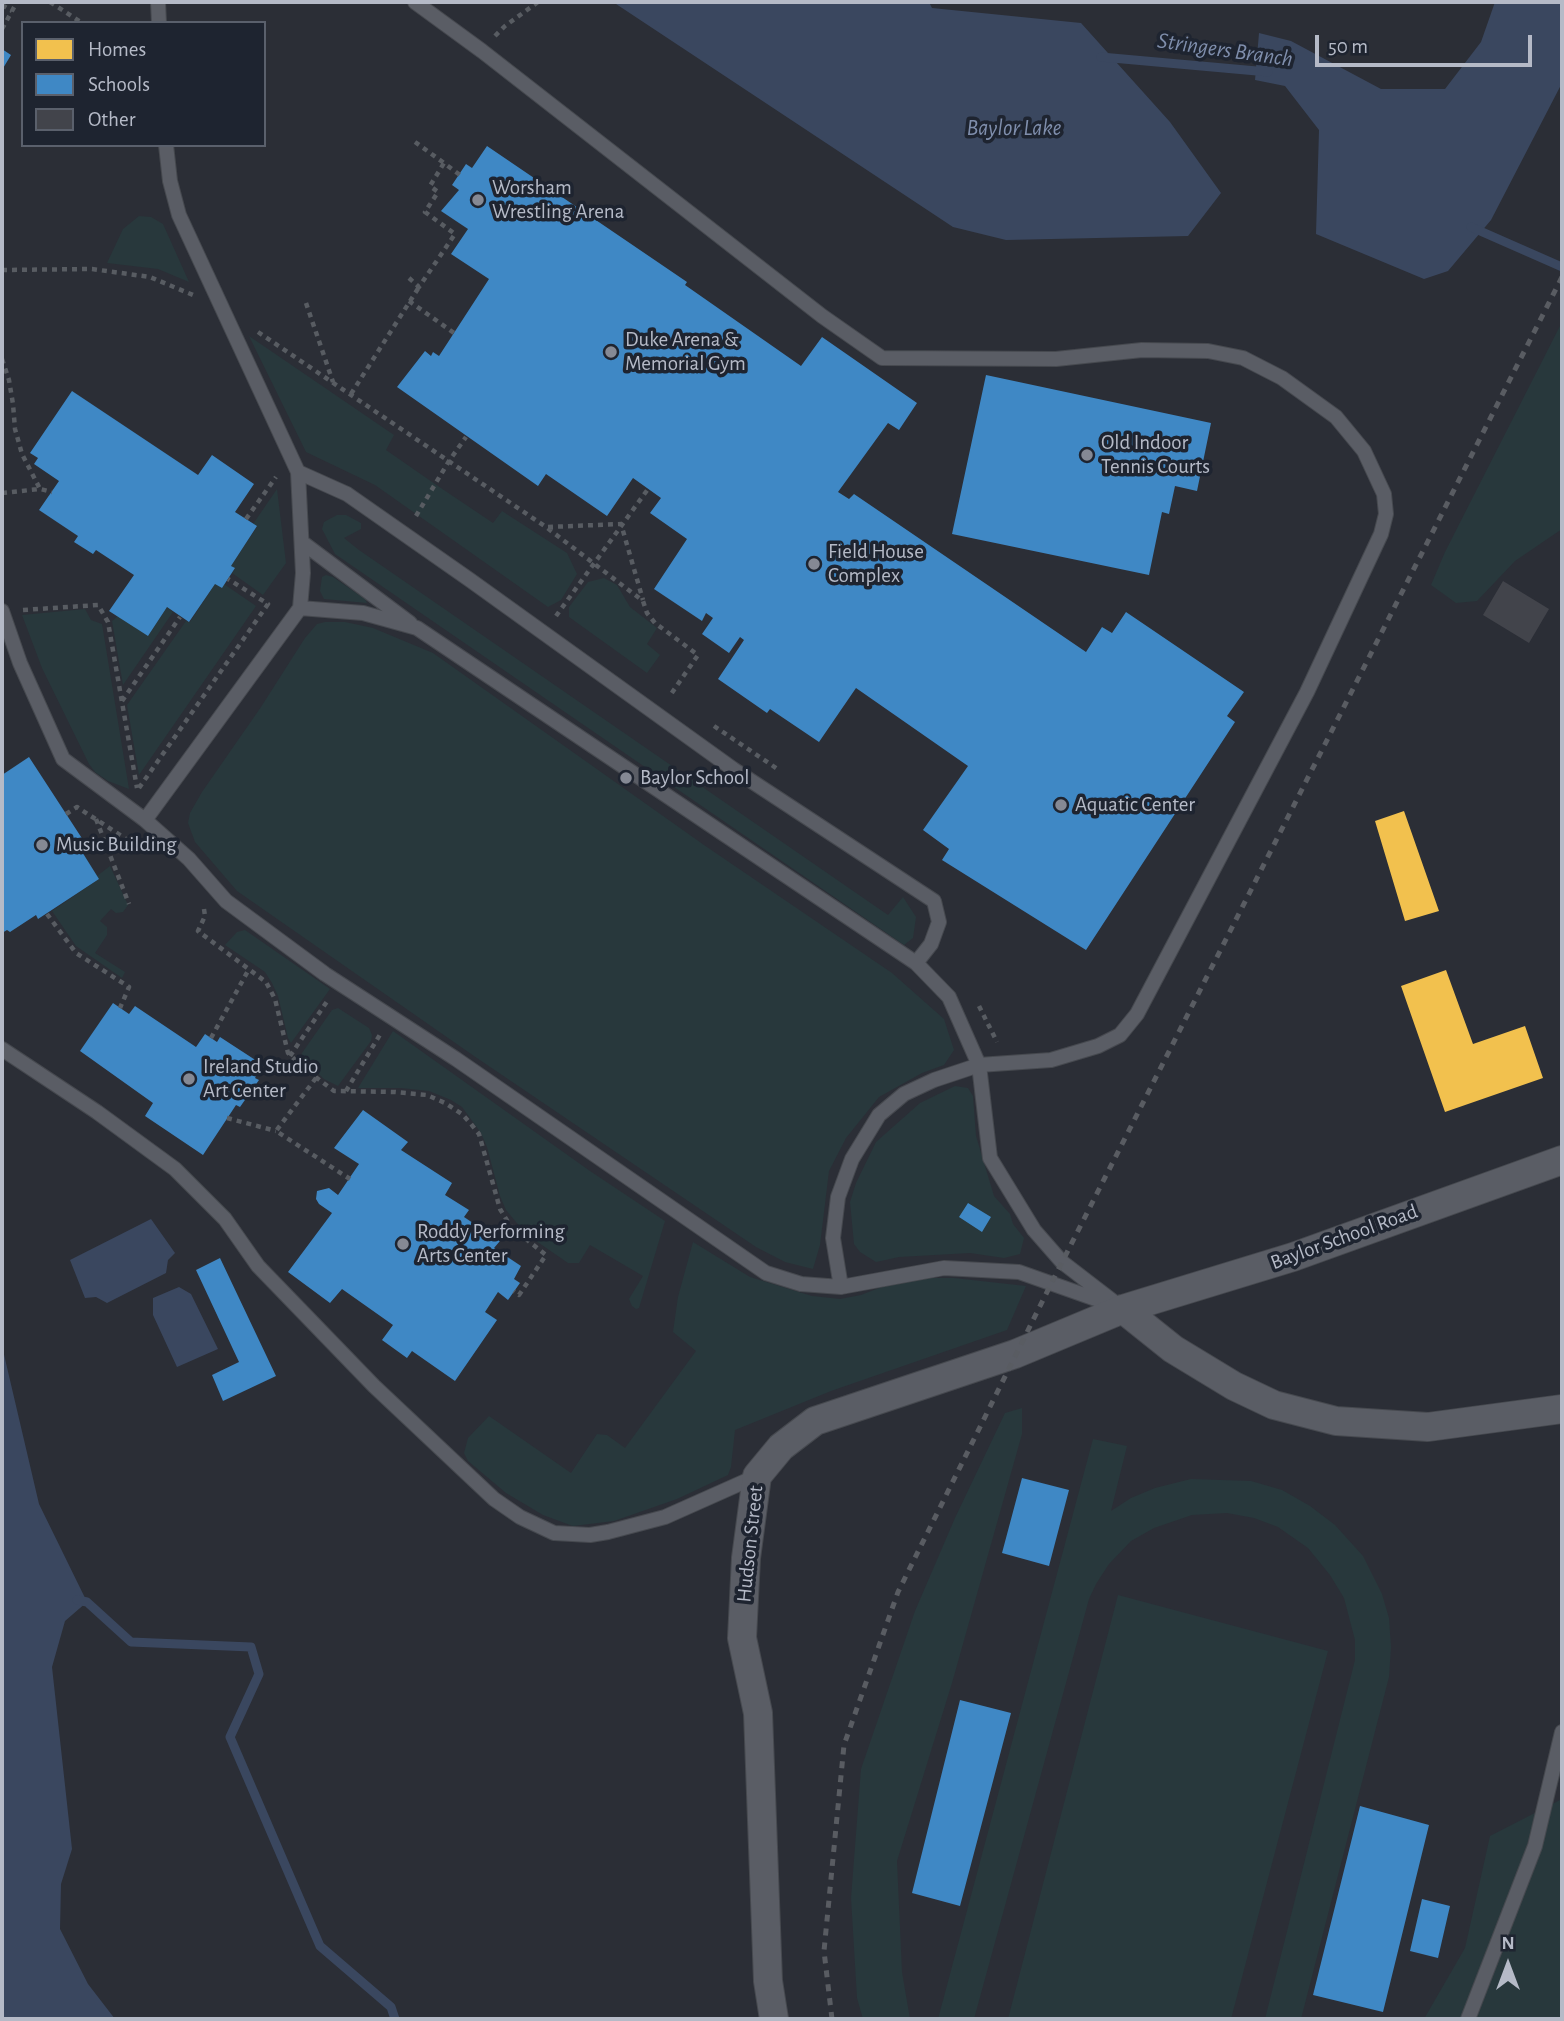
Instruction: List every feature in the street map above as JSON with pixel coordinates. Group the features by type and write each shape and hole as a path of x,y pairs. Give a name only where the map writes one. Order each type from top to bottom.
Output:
{"street":[{"name":"Baylor School Road","path":"1124,1309 1293,1257 1562,1160"},
{"name":"Hudson Street","path":"774,2019 768,1981 758,1713 742,1638 746,1558 757,1476 781,1447 815,1421 1015,1354 1124,1309"},
{"path":"1124,1309 1173,1349 1234,1386 1275,1405 1336,1421 1428,1427 1562,1409"}],"lane":[{"path":"158,2 159,21"},
{"path":"415,2 482,51 822,316 882,358 1056,359 1143,351 1208,351 1243,358 1282,378 1336,416 1364,451 1384,494 1386,514 1381,534 1307,692 1137,1014 1119,1035 1076,1054 1051,1060 979,1065 934,1080 904,1094 879,1115 852,1159 838,1197 833,1238 841,1287"},
{"path":"145,820 300,608 303,543 298,472 179,215 170,181 166,147"},
{"path":"298,472 347,494 733,769 934,901 939,922 931,944 916,963"},
{"path":"303,543 417,628 916,963 950,997 979,1065 990,1158 1034,1230 1062,1262 1124,1309"},
{"path":"300,608 362,613 417,628"},
{"path":"2,611 20,663 63,759 145,820 189,859 226,901 325,974 456,1059 766,1273 801,1284 841,1287 944,1268 1019,1272 1124,1309"},
{"path":"2,1049 97,1112 175,1169 225,1219 258,1266 374,1386 494,1499 520,1517 554,1533 590,1535 608,1532 664,1517 757,1476"},
{"path":"1468,2019 1535,1846 1562,1732"}],"path":[{"path":"2,29 17,2"},
{"path":"50,2 79,21"},
{"path":"482,51 505,26 538,2"},
{"path":"2,5 12,11"},
{"path":"415,142 460,174"},
{"path":"351,394 455,234 425,212 438,192 430,186 444,163"},
{"path":"2,270 92,269 150,277 219,306 546,527 643,601"},
{"path":"409,278 419,287"},
{"path":"409,301 454,333"},
{"path":"306,303 333,383"},
{"path":"2,359 9,380 15,429 22,454 40,489"},
{"path":"2,493 40,489 52,492"},
{"path":"544,633 648,489"},
{"path":"546,527 621,524"},
{"path":"621,524 647,613 655,623 698,655 657,715"},
{"path":"2,611 98,605 108,622 137,789 268,604 228,579"},
{"path":"121,702 180,617"},
{"path":"66,814 77,807 149,854"},
{"path":"95,819 129,904"},
{"path":"202,905 206,911 198,931 266,982 275,999 288,1053 316,1078 334,1091 402,1092 427,1096 445,1103 462,1114 471,1124 479,1134 496,1198 511,1227 546,1255 519,1295 514,1291"},
{"path":"47,914 76,953 129,987 120,1008"},
{"path":"211,1038 249,969"},
{"path":"290,1056 330,997"},
{"path":"345,1092 382,1031 372,1024"},
{"path":"276,1131 316,1078"},
{"path":"227,1118 276,1131 350,1179"}],"shaded area":[{"path":"139,216 151,217 163,224 189,282 158,269 107,263 123,229"},
{"path":"1562,322 1562,529 1515,561 1477,601 1456,603 1431,585 1445,552"},
{"path":"249,336 394,435 386,450 435,484 493,523 502,511 567,553 577,574 561,600 548,607 375,485 306,452"},
{"path":"277,489 286,563 263,595 232,573 235,569 231,566 257,527 253,524"},
{"path":"337,515 346,515 361,523 361,529 344,538 359,550 888,915 903,897 916,917 913,938 904,945 335,554 322,529 324,522"},
{"path":"322,577 333,577 367,603 324,599 320,591"},
{"path":"604,578 617,585 630,607 657,628 647,644 660,655 647,673 569,617 569,607 588,582"},
{"path":"215,584 222,588 224,584 256,606 139,775 127,705 186,621 190,622"},
{"path":"167,607 173,612 123,685 112,621 118,616 148,636"},
{"path":"85,609 91,620 102,624 129,789 108,781 89,764 42,668 22,615"},
{"path":"345,622 373,628 433,653 704,845 892,973 944,1019 954,1050 944,1065 922,1073 879,1097 846,1138 829,1171 820,1245 813,1269 785,1262 756,1247 474,1056 237,891 195,842 188,823 190,813 202,792 305,638 317,624"},
{"path":"110,866 128,905 123,912 116,913 111,909 100,921 107,927 107,935 95,953 125,972 122,978 76,946 52,911 99,879 97,876"},
{"path":"245,930 330,989 291,1043 278,996 265,972 225,945 237,932"},
{"path":"338,1008 369,1028 372,1035 371,1041 338,1086 324,1079 301,1057 332,1010"},
{"path":"393,1031 665,1221 639,1308 632,1306 629,1299 643,1276 590,1245 579,1263 568,1263 526,1234 506,1210 487,1147 481,1133 462,1107 429,1091 358,1088"},
{"path":"955,1086 968,1088 973,1096 976,1136 994,1196 1010,1214 1013,1224 1024,1238 1020,1254 1004,1258 970,1253 899,1257 876,1262 860,1252 854,1244 850,1202 856,1183 876,1142 920,1103"},
{"path":"693,1242 750,1277 812,1296 840,1299 861,1295 902,1279 954,1278 1026,1286 1007,1330 831,1391 735,1430 728,1475 677,1499 614,1521 573,1526 543,1515 506,1493 468,1461 464,1453 468,1438 489,1416 571,1473 597,1434 607,1435 625,1448 696,1351 673,1332 678,1297"},
{"path":"1022,1408 1022,1434 952,1683 897,1861 902,1972 910,2019 863,2019 857,1998 851,1898 861,1769 915,1611 955,1518 1005,1413"},
{"path":"1093,1439 1127,1446 1111,1511 1131,1498 1155,1488 1191,1479 1251,1481 1282,1490 1335,1525 1363,1556 1382,1594 1389,1618 1389,1677 1301,2019 1265,2019 1355,1660 1355,1640 1344,1598 1308,1548 1278,1527 1254,1518 1227,1513 1192,1515 1154,1528 1131,1541 1109,1564 1096,1584 1089,1599 974,2019 938,2019"},
{"path":"1118,1595 1328,1651 1231,2019 1008,2019"},
{"path":"1562,1799 1562,2019 1424,2019 1465,1948 1490,1836"}],"water":[{"name":"Baylor Lake","path":"613,2 929,2 932,8 1081,23 1170,122 1221,193 1188,236 1006,240 953,227"},
{"path":"1495,2 1562,2 1562,83 1491,220 1448,271 1424,279 1316,234 1319,130 1285,86 1255,80 1259,33 1291,41 1381,89 1445,89 1481,42"},
{"path":"151,1219 175,1253 168,1260 166,1273 107,1303 96,1297 85,1298 70,1260"},
{"path":"179,1287 191,1294 218,1349 177,1367 153,1315 153,1298"},
{"path":"2,1346 39,1504 87,1602 65,1621 52,1667 72,1849 61,1884 60,1929 88,1984 115,2019 2,2019"}],"building: Homes":[{"path":"1404,811 1439,911 1405,921 1375,821"},
{"path":"1446,970 1473,1044 1525,1026 1543,1078 1445,1112 1401,986"}],"building: Schools":[{"path":"2,49 11,55 2,70"},
{"path":"487,146 687,282 685,285 801,366 822,337 917,403 899,430 888,423 838,492 849,499 854,494 1086,652 1102,627 1112,633 1126,612 1244,692 1227,716 1235,722 1086,950 942,860 949,849 923,830 968,766 856,688 819,742 770,709 767,713 718,679 744,640 740,637 729,653 702,634 713,618 706,613 702,621 654,589 687,539 650,513 661,498 633,478 607,516 546,474 538,486 397,387 425,351 431,356 433,352 439,356 489,279 451,254 468,229 441,211 459,190 452,185 466,164 472,168"},
{"name":"Old Indoor Tennis Courts","path":"986,375 1211,423 1197,491 1175,486 1169,514 1162,512 1149,575 952,534"},
{"path":"72,391 198,475 212,455 254,484 235,512 257,526 231,566 235,568 222,588 215,584 189,622 167,607 148,636 109,611 134,575 96,550 93,554 74,542 78,536 39,510 59,481 34,464 38,458 30,453"},
{"name":"Music Building","path":"29,757 85,843 79,847 99,879 38,919 36,915 10,932 7,930 2,933 2,775"},
{"name":"Ireland Studio Art Center","path":"113,1003 129,1014 135,1006 196,1047 205,1034 217,1042 220,1037 263,1065 255,1078 259,1080 240,1107 236,1105 203,1155 145,1116 153,1103 80,1051"},
{"name":"Roddy Performing Arts Center","path":"363,1110 408,1142 401,1150 452,1183 445,1195 469,1210 464,1217 500,1241 494,1248 521,1266 514,1279 520,1283 508,1300 498,1292 485,1312 497,1320 455,1381 412,1351 407,1358 382,1340 393,1325 342,1289 330,1303 288,1272 332,1213 319,1204 316,1199 317,1191 329,1188 338,1195 359,1164 334,1148"},
{"path":"968,1203 991,1217 982,1232 959,1217"},
{"path":"220,1258 276,1376 223,1401 212,1375 239,1362 196,1270"},
{"path":"1022,1478 1069,1490 1049,1566 1002,1553"},
{"path":"960,1700 1011,1713 960,1906 912,1893"},
{"path":"1360,1806 1429,1825 1383,2012 1313,1995"},
{"path":"1422,1899 1450,1906 1438,1958 1410,1951"}],"building: Other":[{"path":"1503,581 1549,609 1529,643 1483,615"}],"waterway":[{"name":"Stringers Branch","path":"1101,57 1268,72"},
{"name":"Stringers Branch","path":"1471,227 1562,267"},
{"path":"77,1600 87,1602 131,1642 251,1647 259,1674 230,1737 320,1946 391,2007 395,2019"}],"railway":[{"path":"832,2019 824,1951 844,1745 898,1592 1051,1284 1562,277"}],"place":[{"name":"Worsham Wrestling Arena","path":"478,200"},
{"name":"Duke Arena & Memorial Gym","path":"611,352"},
{"name":"Old Indoor Tennis Courts","path":"1087,455"},
{"name":"Field House Complex","path":"814,564"},
{"name":"Baylor School","path":"626,778"},
{"name":"Aquatic Center","path":"1061,805"},
{"name":"Music Building","path":"42,845"},
{"name":"Ireland Studio Art Center","path":"189,1079"},
{"name":"Roddy Performing Arts Center","path":"403,1244"}]}
